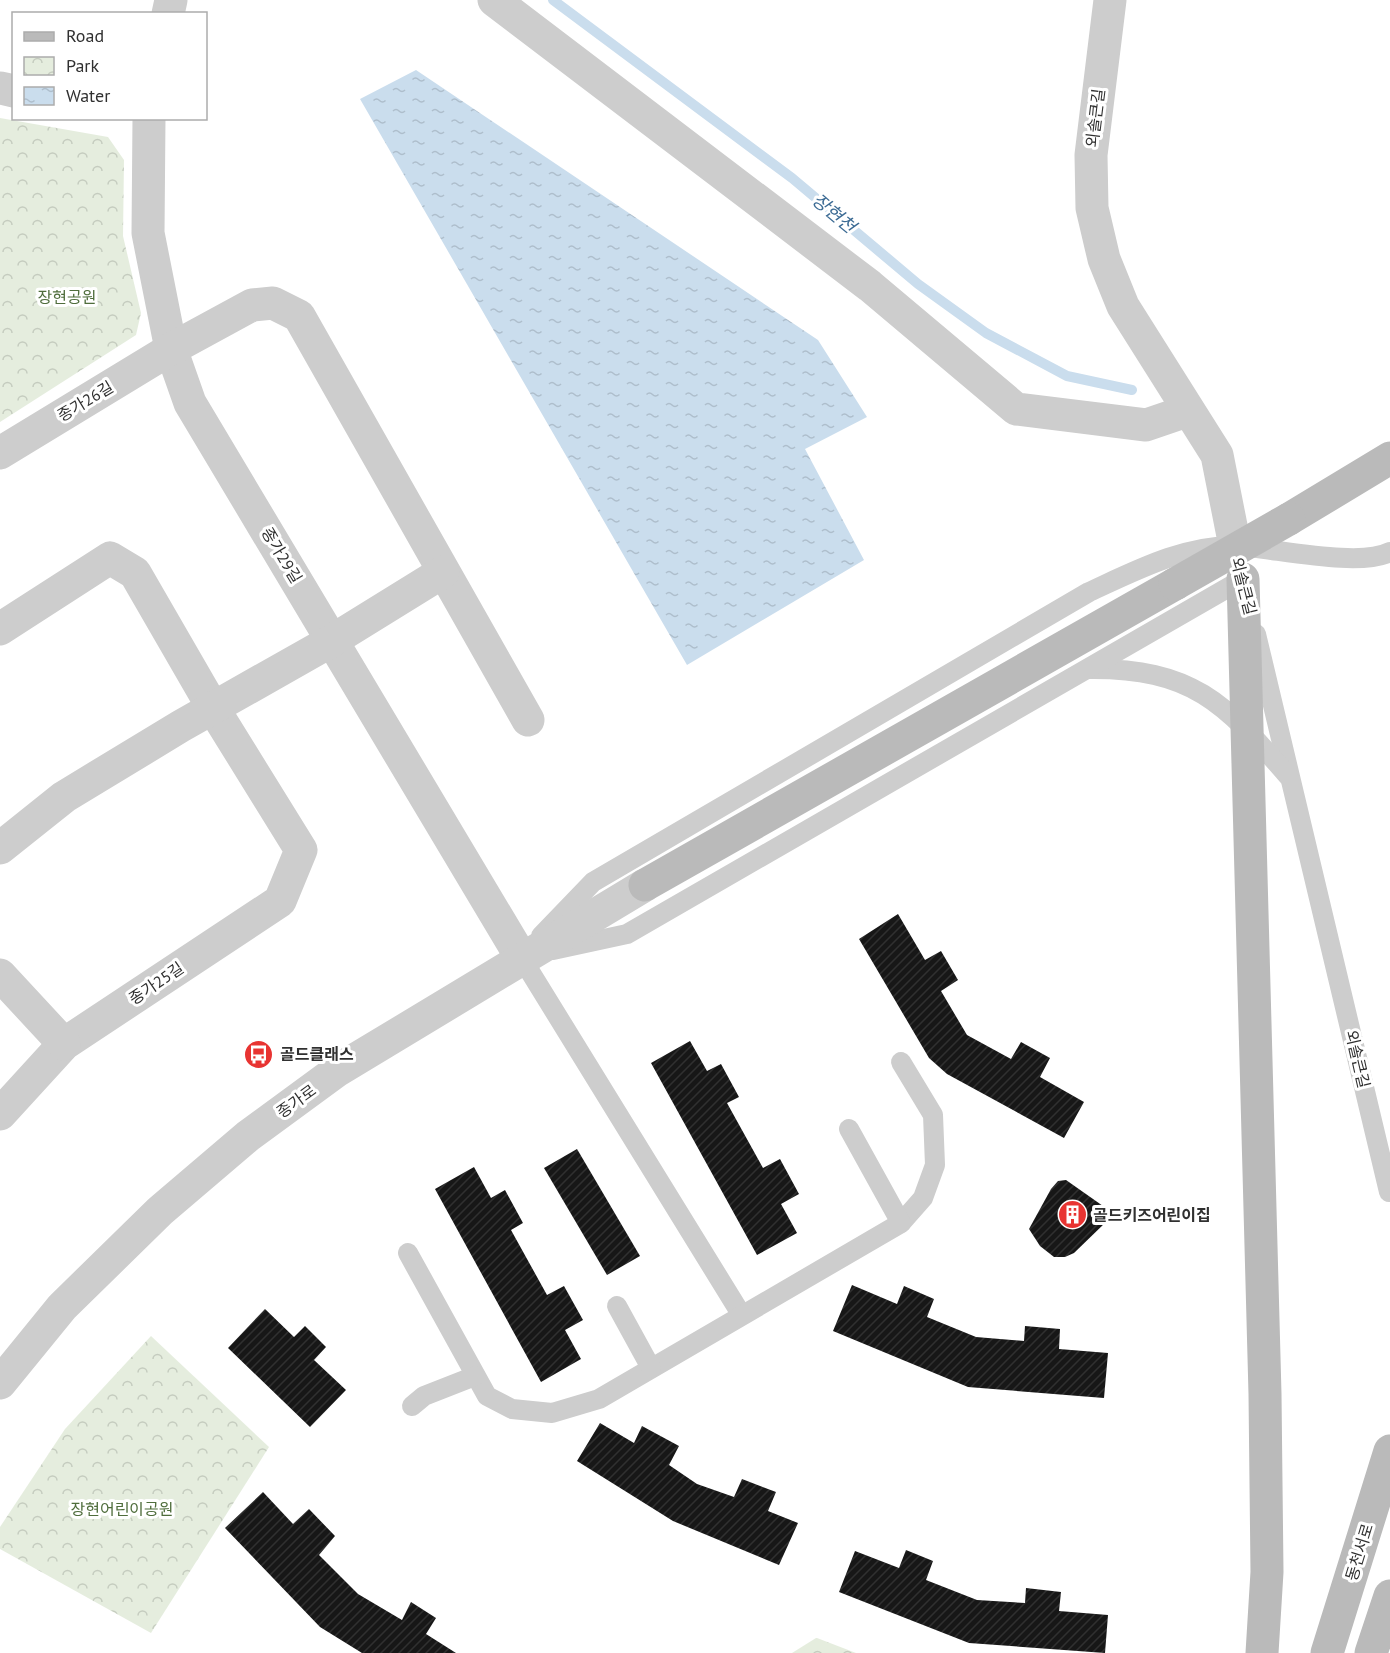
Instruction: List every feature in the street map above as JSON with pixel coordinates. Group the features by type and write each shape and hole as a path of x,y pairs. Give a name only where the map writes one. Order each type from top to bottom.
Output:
{"main road":[{"path":"645,885 1289,519 1390,458"},
{"path":"1243,579 1265,1394 1267,1572 1262,1653"},
{"name":"동천서로","path":"1327,1653 1390,1451"},
{"path":"1371,1653 1390,1596"}],"street":[{"path":"494,0 870,286 1016,409 1146,425 1187,411"},
{"name":"외솔큰길","path":"1110,0 1091,155 1092,208 1104,259 1123,306 1216,455 1235,546"},
{"name":"종가29길","path":"149,120 148,233 171,349 190,403 521,957"},
{"name":"종가26길","path":"0,453 171,349 252,305 273,303 299,316 528,720"},
{"path":"0,629 110,558 135,573 213,708"},
{"path":"0,848 64,798 213,708 333,640 443,572"},
{"name":"종가25길","path":"0,1114 64,1044 280,901 301,850 213,708"},
{"name":"종가로","path":"0,1383 62,1307 160,1211 248,1136 338,1070 460,998 521,957 645,885"},
{"path":"0,975 64,1044"}],"lane":[{"path":"521,957 593,882 1089,592 1149,564 1196,551 1235,546 1350,558 1384,555 1390,552"},
{"name":"외솔큰길","path":"1235,546 1389,1192"},
{"path":"521,957 627,934 1243,579"},
{"path":"1086,669 1129,669 1166,676 1207,696 1247,728 1291,779"},
{"path":"521,957 741,1314"},
{"path":"408,1252 487,1396 512,1409 552,1413 599,1399 741,1314 901,1223 923,1198 935,1165 933,1115 901,1062"},
{"path":"849,1129 901,1223"},
{"path":"617,1306 651,1368"},
{"path":"412,1406 423,1396 475,1376"}],"green space":[{"name":"장현공원","path":"0,118 108,137 124,160 123,236 141,313 136,335 0,422"},
{"name":"장현어린이공원","path":"151,1336 269,1447 151,1633 0,1549 0,1527 65,1429"},
{"path":"817,1638 856,1653 792,1653"}],"water":[{"path":"416,70 818,340 867,417 805,449 864,560 687,665 360,99"}],"building":[{"path":"898,914 925,960 941,951 958,980 941,991 967,1035 1011,1059 1021,1042 1050,1058 1040,1077 1084,1102 1064,1138 947,1074 929,1058 859,939"},
{"path":"690,1041 707,1071 721,1064 739,1097 727,1103 763,1168 780,1159 799,1194 781,1204 797,1233 757,1255 651,1063"},
{"path":"577,1149 640,1256 607,1275 544,1168"},
{"path":"474,1167 491,1198 505,1190 523,1223 511,1230 547,1295 564,1286 583,1320 565,1330 581,1359 541,1382 435,1189"},
{"name":"골드키즈어린이집","path":"1066,1180 1103,1206 1106,1210 1107,1221 1074,1253 1065,1257 1054,1257 1040,1246 1029,1229 1051,1189 1058,1181"},
{"path":"852,1285 897,1304 904,1286 934,1299 927,1317 976,1337 1024,1341 1025,1326 1060,1329 1059,1349 1108,1353 1104,1398 968,1387 833,1331"},
{"path":"265,1309 294,1337 305,1326 326,1347 314,1360 346,1390 310,1427 228,1348"},
{"path":"600,1423 634,1443 642,1426 679,1446 669,1465 697,1484 734,1497 742,1479 776,1492 768,1511 798,1523 779,1565 673,1521 577,1461"},
{"path":"263,1492 293,1524 309,1509 335,1536 319,1555 358,1594 402,1620 411,1602 436,1618 426,1634 456,1653 362,1653 320,1627 225,1528"},
{"path":"906,1550 933,1561 926,1580 977,1600 1025,1603 1026,1588 1061,1592 1059,1611 1108,1615 1105,1653 969,1643 839,1592 855,1551 899,1568"}],"waterway":[{"name":"장현천","path":"553,0 792,178 918,284 986,333 1067,376 1132,390"}],"place":[{"name":"골드클래스","path":"259,1054"},
{"name":"골드키즈어린이집","path":"1072,1215"}]}
